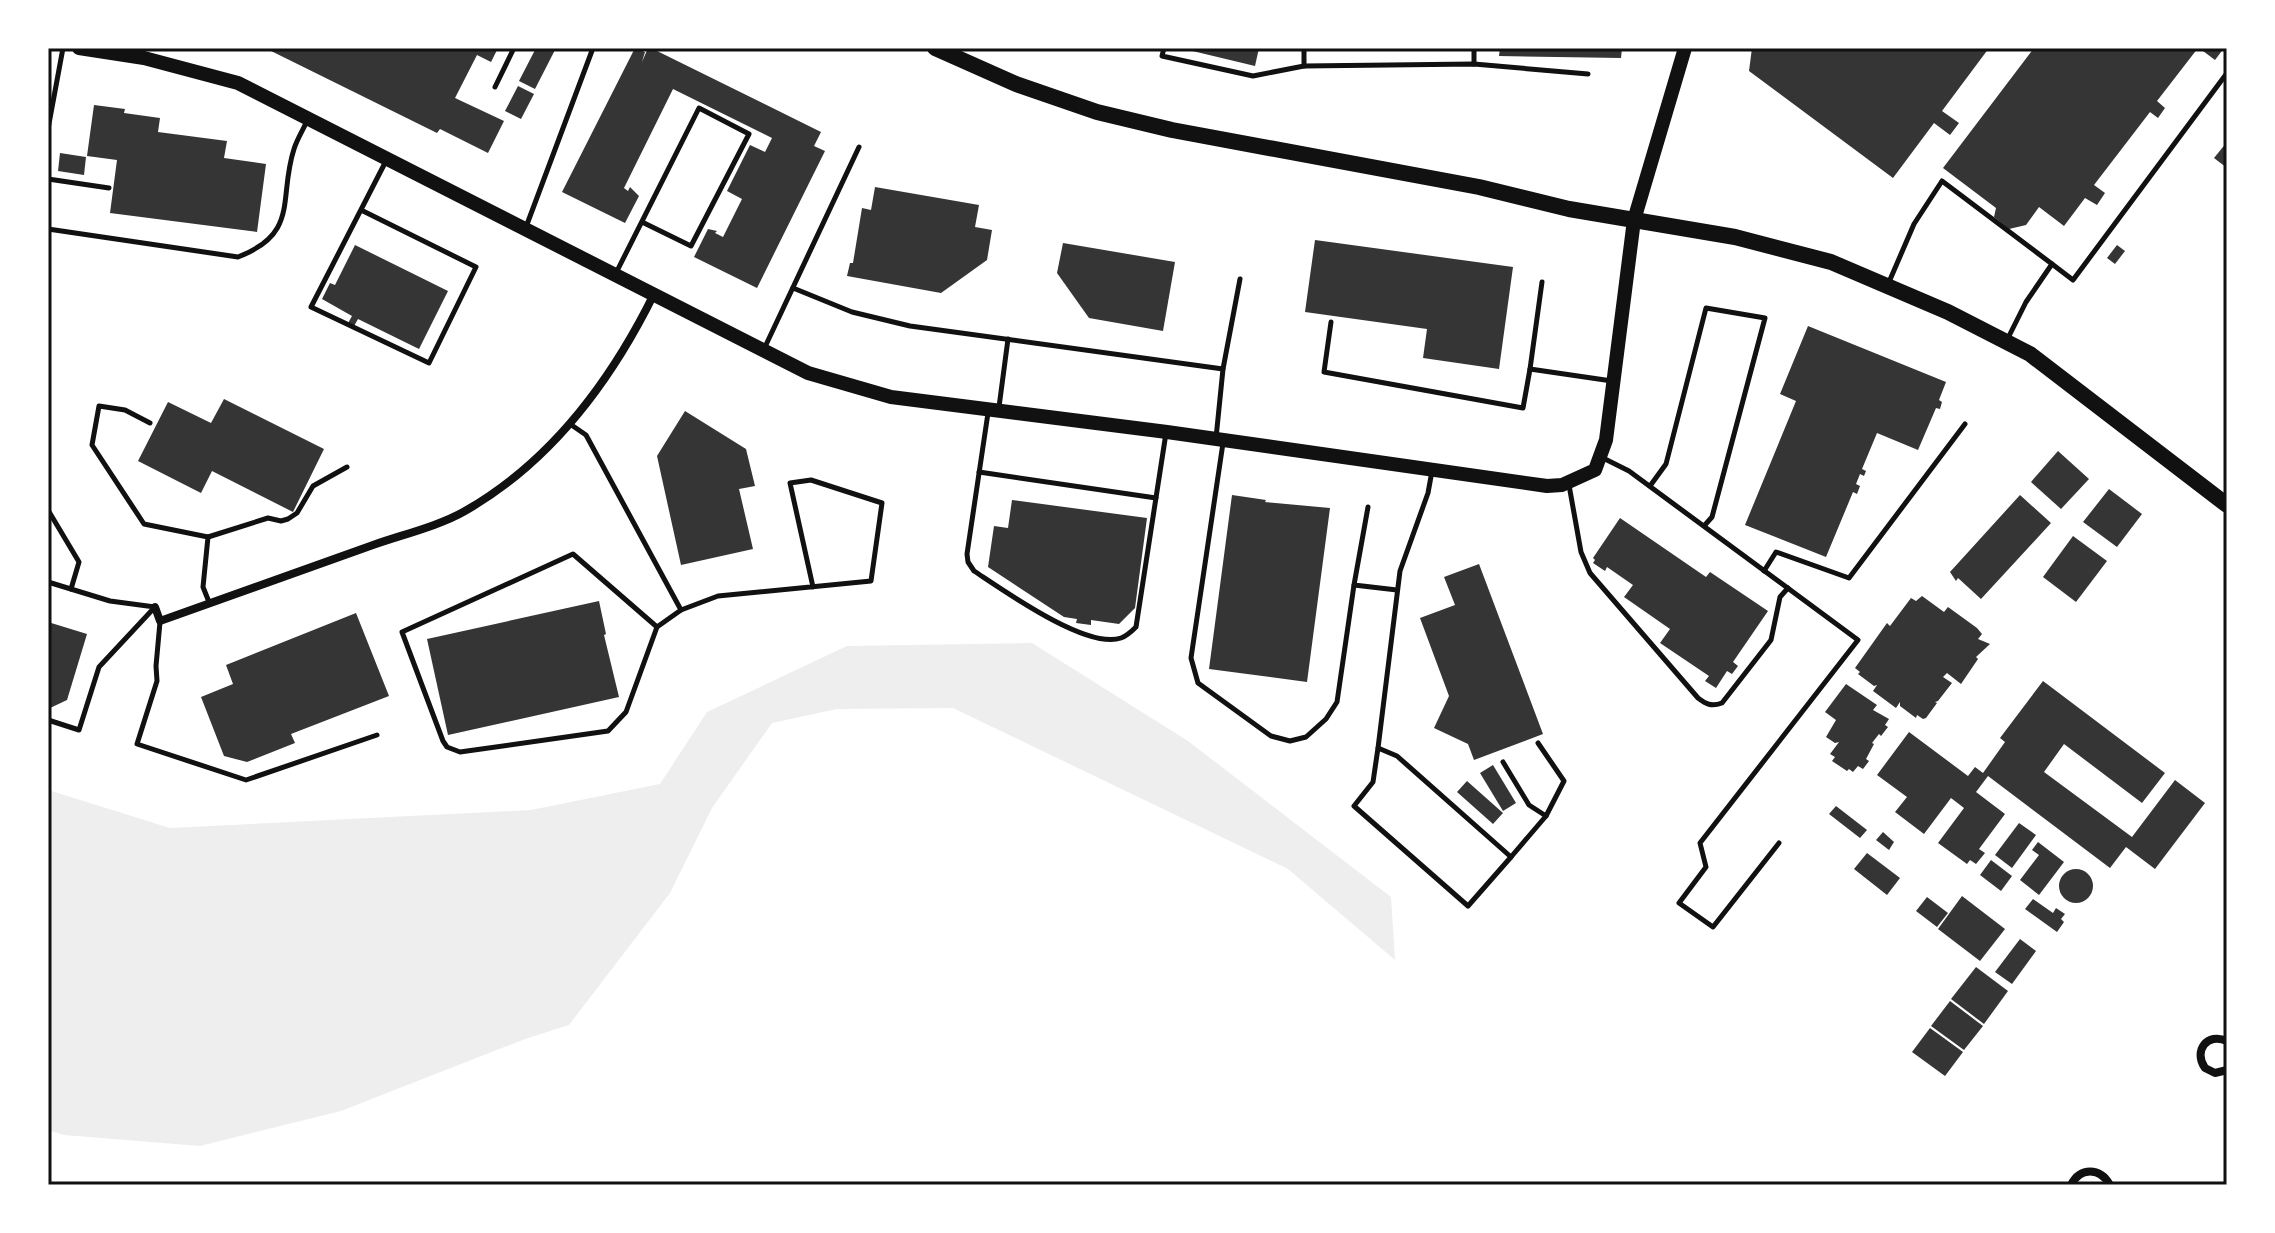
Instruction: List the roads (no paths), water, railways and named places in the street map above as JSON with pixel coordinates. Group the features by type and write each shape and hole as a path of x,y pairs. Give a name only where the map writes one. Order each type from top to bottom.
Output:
{"main road":[{"path":"935,48 1016,84 1097,112 1172,130 1479,187 1569,209 1748,240 1831,262 1948,312 2030,354 2227,505"}],"street":[{"path":"79,48 126,52 238,83 808,373 891,397 1167,432 1547,486 1569,482 1595,470 1606,440 1634,220 1685,48"},
{"path":"155,607 160,621 463,513 507,482 570,424 598,390 634,334 654,293"},
{"path":"2227,1041 2221,1038 2210,1040 2200,1053 2202,1064 2210,1071 2227,1070"},
{"path":"2071,1185 2077,1175 2089,1171 2102,1174 2110,1185"}],"lane":[{"path":"48,129 63,48"},
{"path":"495,87 514,48"},
{"path":"525,228 593,48"},
{"path":"1164,48 1162,56 1253,76 1304,66 1474,64 1588,74"},
{"path":"1304,48 1304,66"},
{"path":"1474,48 1474,64"},
{"path":"1887,286 1914,224 1942,181 2073,280 2227,73"},
{"path":"616,274 642,222 699,108 749,134 691,246 642,222"},
{"path":"48,229 238,257 248,253 267,240 284,216 293,151 308,119"},
{"path":"763,350 859,147"},
{"path":"361,210 476,267 429,363 311,307 387,159"},
{"path":"48,179 109,188"},
{"path":"2006,342 2026,302 2052,264"},
{"path":"1240,279 1223,369 1220,440 1191,658 1198,683 1271,736 1290,741 1306,737 1326,719 1337,702 1368,507"},
{"path":"1331,322 1324,372 1523,408 1542,282"},
{"path":"793,288 877,319 1223,369"},
{"path":"1650,486 1666,464 1706,308 1765,318 1712,517 1704,526"},
{"path":"1008,339 979,472 967,554 974,571 1048,619 1108,639 1124,637 1136,627 1167,432"},
{"path":"1530,369 1613,382"},
{"path":"150,423 125,410 99,406 92,445 144,524 208,537 268,518 281,521 297,513 313,486 347,467"},
{"path":"570,424 586,435 681,610"},
{"path":"1764,571 1776,552 1849,578 1965,424"},
{"path":"1600,457 1629,471 1858,640 1700,843 1706,867 1679,903 1713,927 1779,843"},
{"path":"1432,470 1428,493 1400,571 1373,782 1354,806 1468,906 1546,816 1564,781 1538,743"},
{"path":"979,472 1156,498"},
{"path":"657,627 573,554 402,632 438,733 447,747 460,752 608,731 626,712 657,627 681,610 718,596 813,587 871,581 882,503 811,480 790,483 813,587"},
{"path":"1569,482 1581,552 1590,573 1698,698 1711,706 1722,703 1771,640 1780,597 1788,588"},
{"path":"48,510 79,562 71,589"},
{"path":"208,537 203,587 210,603"},
{"path":"48,582 110,601 155,607"},
{"path":"1354,585 1397,590"},
{"path":"48,720 79,730 99,667 155,607"},
{"path":"160,621 157,681 137,744 246,780 377,735"},
{"path":"1378,748 1397,756 1511,857"},
{"path":"1503,762 1529,805 1546,816"}]}
